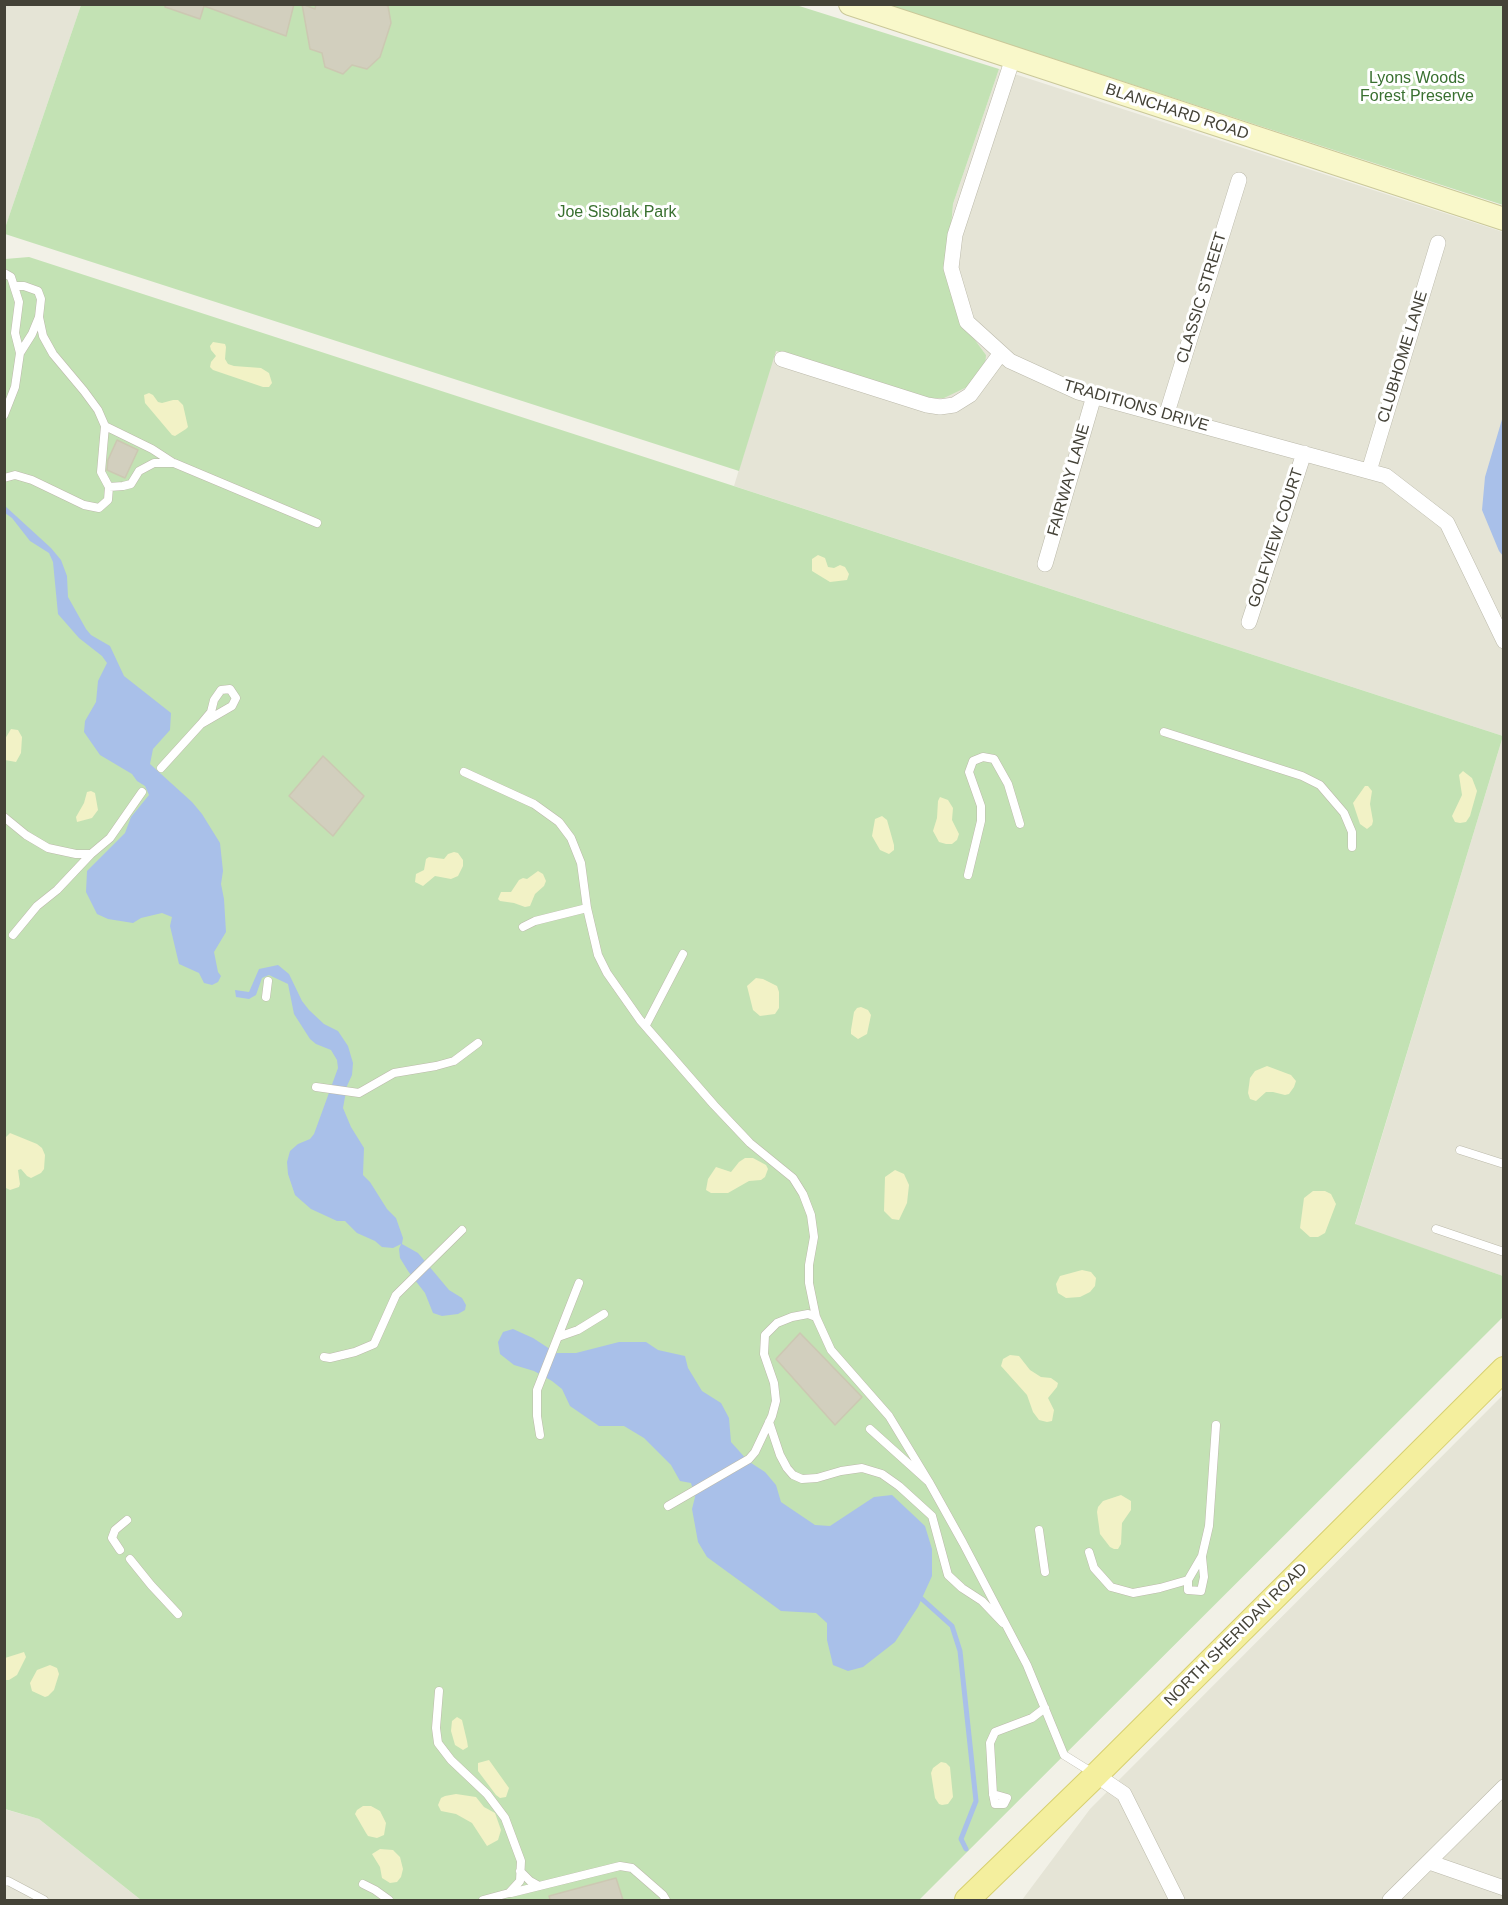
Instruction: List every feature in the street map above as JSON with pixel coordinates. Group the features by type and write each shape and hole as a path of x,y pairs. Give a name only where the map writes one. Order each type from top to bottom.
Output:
{"main road":[{"name":"NORTH SHERIDAN ROAD","path":"967,1900 1096,1775 1503,1369"}],"street":[{"name":"BLANCHARD ROAD","path":"850,4 1503,219"},
{"name":"TRADITIONS DRIVE","path":"1012,58 955,235 951,268 967,322 1010,362 1078,392 1386,476 1447,523 1503,641"},
{"name":"CLASSIC STREET","path":"1166,416 1239,180"},
{"name":"CLUBHOME LANE","path":"1369,471 1438,243"},
{"path":"782,358 927,405 940,407 954,405 970,394 1001,353"},
{"name":"FAIRWAY LANE","path":"1045,564 1094,396"},
{"name":"GOLFVIEW COURT","path":"1249,622 1304,453"},
{"path":"1096,1775 1124,1794 1177,1900"},
{"path":"1390,1900 1503,1787"},
{"path":"1429,1862 1503,1888"}],"lane":[{"path":"4,273 11,277 19,302 15,333 20,353 15,387 4,415"},
{"path":"4,478 15,475 32,480 84,505 99,508 108,500 109,487 101,472 105,426 98,410 53,354 42,336 39,317 41,299 38,291 24,286 14,286"},
{"path":"20,353 39,317"},
{"path":"105,426 152,449 174,463 317,523"},
{"path":"109,487 131,484 139,471 154,464 174,463"},
{"path":"161,768 211,712 214,700 221,690 230,689 236,698 232,706 201,724"},
{"path":"1164,732 1302,776 1320,785 1344,813 1352,832 1352,847"},
{"path":"968,875 981,821 981,806 969,772 973,760 983,757 994,759 1008,784 1020,824"},
{"path":"464,772 534,804 559,822 570,838 581,863 587,908 598,955 621,994 714,1105 750,1143 793,1178 803,1194 811,1215 814,1237 809,1265 809,1283 816,1317 831,1350 889,1416 929,1482 1027,1665 1064,1755 1096,1775"},
{"path":"13,935 37,906 57,890 91,854 110,838 142,792"},
{"path":"4,817 26,835 48,848 76,854 91,854"},
{"path":"523,927 535,921 587,908"},
{"path":"646,1025 683,954"},
{"path":"266,997 268,981"},
{"path":"316,1087 359,1093 394,1072 436,1066 454,1060 478,1043"},
{"path":"1460,1150 1503,1164"},
{"path":"1436,1228 1503,1252"},
{"path":"324,1357 355,1352 374,1344 396,1295 462,1230"},
{"path":"540,1435 537,1390 579,1283"},
{"path":"558,1336 578,1330 604,1314"},
{"path":"668,1506 749,1459 755,1452 776,1401 774,1383 764,1354 765,1335 777,1323 792,1317 808,1314 816,1317"},
{"path":"769,1422 787,1468 802,1479 862,1468 882,1474 899,1486 933,1516 948,1575 962,1588 982,1601 999,1621 1007,1626"},
{"path":"1202,1556 1204,1577 1201,1591 1188,1590 1188,1580 1202,1556 1209,1526 1216,1425"},
{"path":"870,1429 929,1482"},
{"path":"120,1550 112,1538 115,1530 127,1520"},
{"path":"1039,1530 1046,1572"},
{"path":"1089,1552 1094,1568 1111,1587 1133,1593 1188,1580"},
{"path":"130,1558 178,1614"},
{"path":"439,1691 436,1728 438,1743 451,1760 487,1794 505,1818 521,1861 520,1881 509,1893"},
{"path":"993,1794 990,1743 995,1732 1032,1718 1045,1708"},
{"path":"483,1900 620,1866 632,1868 666,1900"},
{"path":"520,1871 539,1886"},
{"path":"4,1882 8,1881 44,1900"},
{"path":"363,1884 389,1900"}],"shaded area":[{"path":"5,5 81,5 5,228"},
{"path":"999,69 1503,232 1503,736 734,486 775,351 840,372 986,355 964,325 947,275 953,204"},
{"path":"1503,736 1503,1276 1355,1225"},
{"path":"1503,1395 1503,1900 1022,1900 1090,1809"},
{"path":"4,1809 39,1819 141,1900 5,1900"}],"green space":[{"name":"Joe Sisolak Park","path":"81,5 796,5 999,69 953,204 947,275 964,325 986,355 985,366 967,387 944,398 923,398 776,351 739,471 5,234 5,228"},
{"name":"Lyons Woods Forest Preserve","path":"888,5 1503,5 1503,205"},
{"path":"29,257 1503,736 1355,1224 1503,1276 1503,1317 919,1900 141,1900 39,1819 5,1809 5,259"}],"sand":[{"path":"213,342 225,344 225,359 228,364 261,368 269,373 272,383 269,387 263,387 213,370 210,367 211,362 216,356 210,346"},
{"path":"149,393 162,403 178,400 183,405 188,427 175,436 172,435 145,403 144,395"},
{"path":"818,555 825,558 828,567 834,568 840,565 845,567 849,574 847,580 830,582 812,571 812,559"},
{"path":"11,729 18,730 22,737 21,753 16,762 5,760 5,739"},
{"path":"1463,771 1472,778 1477,791 1470,816 1466,822 1460,823 1455,822 1452,816 1462,795 1459,775"},
{"path":"1365,786 1372,791 1370,804 1373,821 1367,829 1360,824 1353,803"},
{"path":"87,792 95,793 98,810 92,818 77,822 76,817"},
{"path":"940,797 948,800 953,808 952,820 959,834 957,840 952,844 939,842 933,831"},
{"path":"882,816 887,820 894,845 894,850 889,854 880,850 872,836 875,819"},
{"path":"458,853 463,860 458,876 451,879 435,876 423,886 415,882 416,874 424,870 426,859 429,857 444,859 448,854"},
{"path":"538,871 543,874 546,881 535,894 530,906 525,907 498,899 501,892 511,892 519,880 527,879"},
{"path":"756,978 777,986 779,1008 775,1014 760,1016 753,1010 747,986"},
{"path":"861,1007 868,1010 871,1015 867,1034 858,1039 851,1034 851,1030 854,1012"},
{"path":"1267,1066 1291,1075 1296,1081 1294,1087 1289,1094 1266,1092 1256,1101 1250,1099 1248,1093 1250,1078 1255,1071"},
{"path":"10,1133 37,1144 45,1155 44,1169 41,1173 31,1178 21,1169 18,1170 19,1187 10,1190 4,1187 5,1138"},
{"path":"745,1158 753,1158 766,1165 768,1169 765,1177 761,1180 749,1181 728,1193 711,1193 706,1190 708,1179 716,1167 731,1172"},
{"path":"895,1170 904,1174 909,1185 907,1203 899,1220 892,1219 884,1211 885,1177"},
{"path":"1313,1191 1325,1191 1331,1194 1336,1204 1325,1233 1318,1237 1310,1237 1300,1228 1304,1198"},
{"path":"1082,1270 1091,1272 1096,1278 1095,1286 1090,1292 1080,1297 1066,1298 1058,1293 1056,1284 1060,1276"},
{"path":"1010,1355 1019,1356 1030,1370 1058,1383 1048,1398 1054,1410 1052,1421 1039,1420 1033,1412 1027,1395 1001,1366 1003,1359"},
{"path":"1121,1495 1131,1501 1131,1510 1122,1523 1121,1544 1118,1549 1114,1549 1100,1534 1097,1512 1103,1501"},
{"path":"24,1652 26,1657 17,1675 5,1680 5,1658"},
{"path":"50,1665 57,1668 59,1674 54,1690 45,1697 32,1691 30,1683 37,1670"},
{"path":"457,1717 462,1720 467,1741 468,1747 463,1750 455,1745 451,1731 452,1721"},
{"path":"489,1760 509,1788 506,1797 500,1798 496,1795 478,1771 478,1763"},
{"path":"941,1762 950,1767 953,1797 948,1804 942,1805 935,1798 931,1773 933,1768"},
{"path":"456,1794 476,1797 484,1807 495,1813 501,1830 498,1840 487,1846 472,1823 456,1814 441,1811 438,1805 441,1798"},
{"path":"363,1806 371,1806 380,1811 386,1823 384,1835 377,1838 368,1836 355,1814"},
{"path":"380,1849 393,1850 400,1857 403,1869 397,1882 390,1883 382,1878 380,1867 372,1854"}],"water":[{"path":"1503,416 1503,556 1482,510 1485,477"},
{"path":"4,505 61,560 67,576 68,597 86,629 91,635 110,646 124,676 171,713 170,730 153,749 150,764 192,802 220,843 226,932 214,952 221,976 218,982 212,985 204,983 199,973 179,964 170,926 172,917 162,913 141,918 133,923 108,919 97,914 86,892 87,871 125,833 131,817 149,795 145,786 132,774 100,755 84,732 85,721 96,702 98,681 107,663 102,656 79,638 58,614 53,562 49,553 30,541 12,518 5,513"},
{"path":"278,965 289,974 309,1010 324,1024 338,1031 348,1046 353,1063 343,1108 364,1148 363,1175 396,1218 403,1238 402,1244 418,1253 449,1290 462,1298 466,1305 465,1310 458,1314 442,1316 433,1313 425,1293 400,1258 401,1244 393,1248 382,1247 375,1241 357,1233 345,1221 337,1221 311,1209 295,1195 288,1174 287,1162 290,1151 314,1134 338,1068 337,1060 331,1050 310,1039 294,1014 288,984 269,975 262,978 256,995 249,999 236,997 235,990 249,992 259,969"},
{"path":"513,1329 533,1338 556,1353 576,1353 619,1342 646,1342 658,1350 685,1356 688,1368 702,1391 721,1403 729,1418 731,1442 748,1461 765,1472 776,1485 781,1502 815,1525 830,1526 874,1497 892,1495 925,1526 932,1549 932,1576 918,1607 895,1642 863,1667 848,1671 833,1665 827,1640 827,1623 816,1613 781,1611 707,1557 698,1542 692,1509 695,1497 691,1483 680,1481 671,1465 644,1438 624,1426 599,1426 570,1406 562,1389 552,1381 534,1371 514,1365 500,1354 498,1342 503,1332"}],"building":[{"path":"165,4 294,4 286,36 204,6 200,19 165,7"},
{"path":"302,4 315,9 316,4 383,4 388,6 391,23 380,57 367,69 352,65 343,74 325,67 322,53 310,49"},
{"path":"117,440 138,450 125,478 107,470 108,460"},
{"path":"323,756 364,796 333,836 289,796"},
{"path":"800,1333 862,1397 835,1425 776,1359"},
{"path":"616,1878 623,1900 550,1900 549,1896"}],"waterway":[{"path":"922,1599 952,1626 960,1651 976,1801 961,1839 966,1849"}]}
